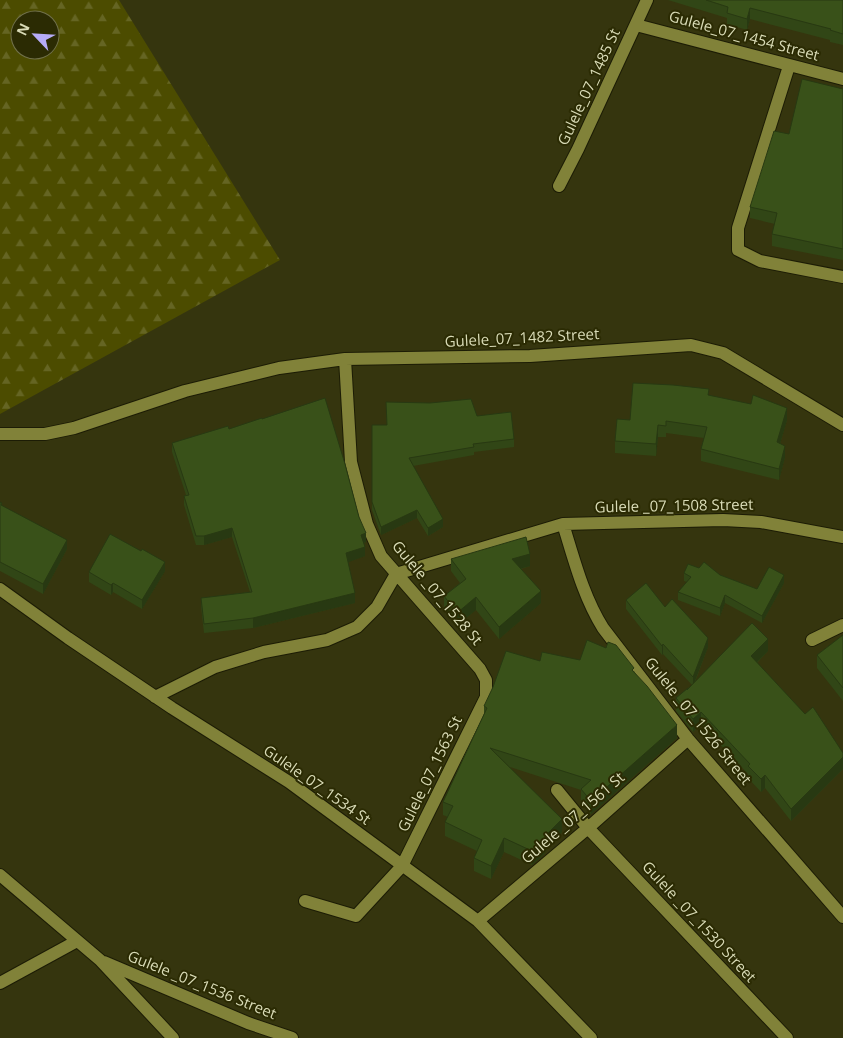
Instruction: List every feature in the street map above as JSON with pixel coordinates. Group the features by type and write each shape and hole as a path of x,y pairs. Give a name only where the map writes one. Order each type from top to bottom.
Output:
{"street":[{"name":"Gulele_07_1485 St","path":"559,186 578,150 646,0"},
{"name":"Gulele_07_1454 Street","path":"636,25 843,79"},
{"path":"789,66 738,228 738,250 760,261 843,277"},
{"name":"Gulele_07_1482 Street","path":"0,434 45,434 74,428 185,391 279,368 345,359 530,356 691,345 723,353 843,425"},
{"name":"Gulele _07_1528 St","path":"345,359 352,462 367,524 381,556 480,669 486,680 486,697"},
{"name":"Gulele _07_1508 Street","path":"396,574 563,524 724,520 761,522 843,537"},
{"name":"Gulele _07_1526 Street","path":"563,524 577,571 593,612 602,628 688,739 843,917"},
{"path":"156,697 215,668 264,652 327,640 357,627 377,607 396,574"},
{"name":"Gulele_07_1534 St","path":"0,589 68,638 156,697 289,782 478,921 589,1038"},
{"path":"812,640 843,626"},
{"name":"Gulele_07_1563 St","path":"305,901 356,916 402,866 486,697"},
{"name":"Gulele _07_1561 St","path":"478,921 588,828 688,739"},
{"name":"Gulele _07_1530 Street","path":"557,790 588,828 787,1038"},
{"path":"0,875 100,960 173,1038"},
{"path":"0,982 77,941"},
{"name":"Gulele _07_1536 Street","path":"100,960 248,1023 292,1038"}],"green space":[{"path":"0,0 119,0 280,260 0,414"}],"building":[{"path":"706,0 843,0 843,34 831,29 750,8 747,19 727,13 728,7"},
{"path":"802,79 843,89 843,249 772,234 777,213 750,207 774,131 789,134"},
{"path":"633,383 709,389 708,395 751,404 753,395 787,408 777,442 785,446 779,469 701,449 707,427 666,421 666,426 658,425 656,444 615,441 617,419 630,420"},
{"path":"325,398 359,517 366,533 361,535 365,547 346,553 355,593 253,618 204,624 201,598 252,592 232,528 204,536 196,536 184,496 189,495 172,443 228,426 229,429"},
{"path":"471,399 477,416 511,412 514,439 473,444 474,447 409,458 443,519 428,528 417,510 381,527 372,502 372,425 387,425 386,402 430,403"},
{"path":"0,502 2,503 1,505 67,540 43,584 0,562"},
{"path":"110,534 165,562 142,600 89,572"},
{"path":"526,537 530,554 512,559 541,591 499,627 476,597 457,613 444,596 466,579 451,559"},
{"path":"704,562 720,575 757,589 769,567 784,575 762,616 725,595 720,608 678,592 691,577 684,573 688,564 699,568"},
{"path":"646,583 665,607 672,599 708,638 693,677 663,644 662,646 626,600"},
{"path":"752,623 768,639 751,656 805,714 813,707 843,753 843,757 791,809 765,775 761,779 748,766 750,764 701,712 693,719 676,698 688,688 687,690"},
{"path":"843,635 843,688 817,655"},
{"path":"587,640 606,648 608,642 616,645 634,668 632,670 677,725 591,801 581,789 591,780 490,748 562,819 548,833 544,841 532,851 504,838 491,866 474,858 482,840 445,822 453,806 443,802 487,708 484,706 506,651 540,661 542,652 580,660"}]}
